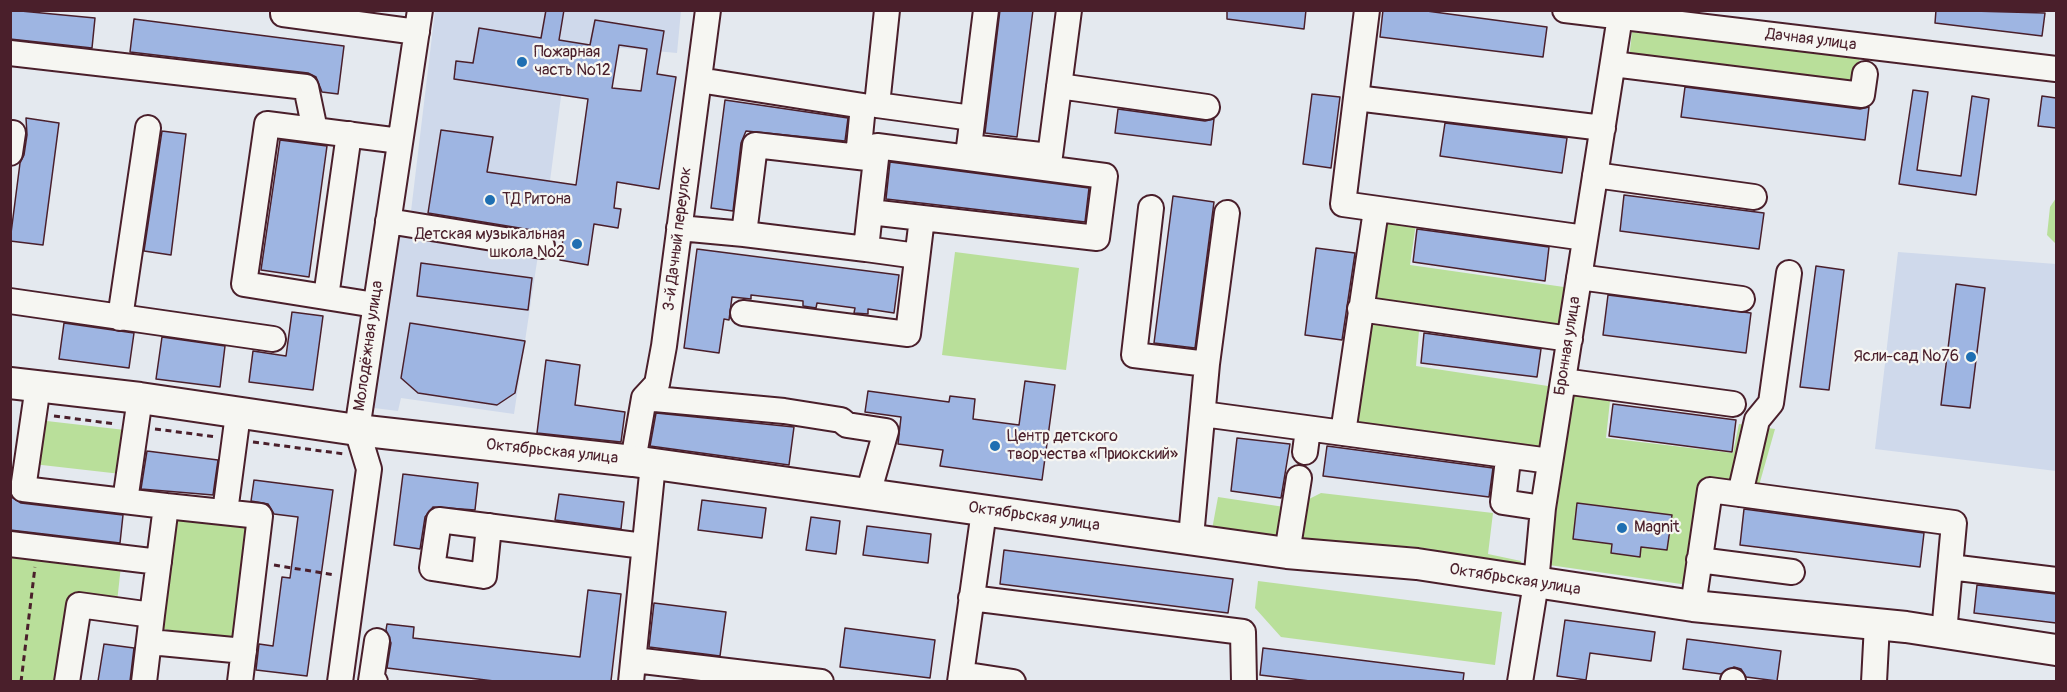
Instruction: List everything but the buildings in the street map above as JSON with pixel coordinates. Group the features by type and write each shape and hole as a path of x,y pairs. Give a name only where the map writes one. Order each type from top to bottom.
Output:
{"main road":[{"name":"Октябрьская улица","path":"28,394 140,398 236,427 364,452 643,463 984,511 1191,537 1287,553 1417,564 1693,606 1878,624 2056,650"}],"street":[{"path":"283,10 283,14 418,21"},
{"name":"3-й Дачный переулок","path":"633,671 644,546 644,398 657,384 708,10"},
{"path":"887,10 877,105 972,118"},
{"path":"986,10 969,147 1050,156 1069,10"},
{"path":"1367,10 1343,204 1585,238"},
{"name":"Дачная улица","path":"1565,10 1621,14 2056,69"},
{"name":"Бронная улица","path":"1520,681 1536,583 1550,461 1621,14"},
{"name":"Молодёжная улица","path":"340,681 353,577 375,305 418,21"},
{"path":"10,53 306,87 315,130"},
{"path":"1613,64 1862,95 1865,74"},
{"path":"699,80 863,106 870,212 866,249"},
{"path":"1059,86 1207,107"},
{"path":"1356,98 1603,128"},
{"path":"375,305 244,284 267,124 400,141"},
{"path":"120,318 148,128"},
{"path":"326,297 349,134"},
{"path":"744,234 755,145 867,158"},
{"path":"867,158 877,146 1105,176 1097,238 870,212"},
{"path":"1595,175 1754,197"},
{"path":"1151,208 1134,355 1208,363"},
{"path":"1343,433 1376,210"},
{"path":"1191,537 1208,363 1227,213"},
{"path":"743,313 908,334 922,218"},
{"path":"388,221 542,246"},
{"path":"679,228 917,256"},
{"path":"1740,494 1757,420 1771,403 1789,273"},
{"path":"1579,277 1742,299"},
{"path":"10,301 273,339"},
{"path":"1360,309 1570,339"},
{"path":"1563,381 1733,404"},
{"path":"28,394 17,488 260,516 241,681"},
{"path":"125,501 140,398"},
{"path":"644,398 784,411 841,420 847,425 886,432 868,494"},
{"path":"1203,414 1306,440 1343,433 1550,461"},
{"path":"225,512 236,427"},
{"path":"1507,468 1503,502 1543,508"},
{"path":"1287,553 1299,478"},
{"path":"1693,606 1710,490 1954,523 1944,633"},
{"path":"144,681 166,506"},
{"path":"984,511 970,598 961,678 1012,681"},
{"path":"489,526 644,546"},
{"path":"10,544 159,562"},
{"path":"1699,560 1792,572"},
{"path":"1950,567 2056,580"},
{"path":"970,598 1114,607 1243,632 1244,681"},
{"path":"67,681 79,605 152,615"},
{"path":"1874,681 1878,624"},
{"path":"373,681 377,641"},
{"path":"150,642 244,651"},
{"path":"633,671 820,681"}],"path":[{"path":"28,394 136,427 236,427 364,452"},
{"path":"21,681 38,547"},
{"path":"254,562 353,577"}],"shaded area":[{"path":"435,11 681,11 677,53 568,43 542,242 409,228"},
{"path":"392,233 538,255 514,414 401,398 398,411 366,407"},
{"name":"Ясли-сад №76","path":"1898,252 2056,264 2056,471 1875,449"}],"green space":[{"path":"1632,32 1860,58 1855,87 1629,59"},
{"path":"2056,198 2056,244 2047,235 2050,207"},
{"path":"1380,218 1416,223 1410,265 1564,287 1558,329 1368,303"},
{"path":"955,252 1079,268 1066,370 942,355"},
{"path":"1368,322 1419,331 1416,366 1548,386 1539,451 1352,426"},
{"path":"1573,395 1610,401 1606,438 1733,453 1739,424 1775,429 1758,489 1701,484 1688,585 1549,565"},
{"path":"38,420 125,430 121,474 33,464"},
{"path":"1321,493 1493,513 1488,554 1521,561 1519,575 1441,564 1432,549 1407,546 1393,558 1211,535 1218,497 1291,508"},
{"path":"176,516 251,525 237,638 162,629"},
{"path":"11,552 121,566 117,602 72,598 61,681 11,682"},
{"path":"1258,581 1502,612 1495,665 1281,637 1255,608"}],"place":[{"name":"Пожарная часть №12","path":"522,62"},
{"name":"ТД Ритона","path":"490,200"},
{"name":"Детская музыкальная школа №2","path":"577,244"},
{"name":"Ясли-сад №76","path":"1971,357"},
{"name":"Центр детского творчества «Приокский»","path":"995,446"},
{"name":"Magnit","path":"1622,528"}]}
